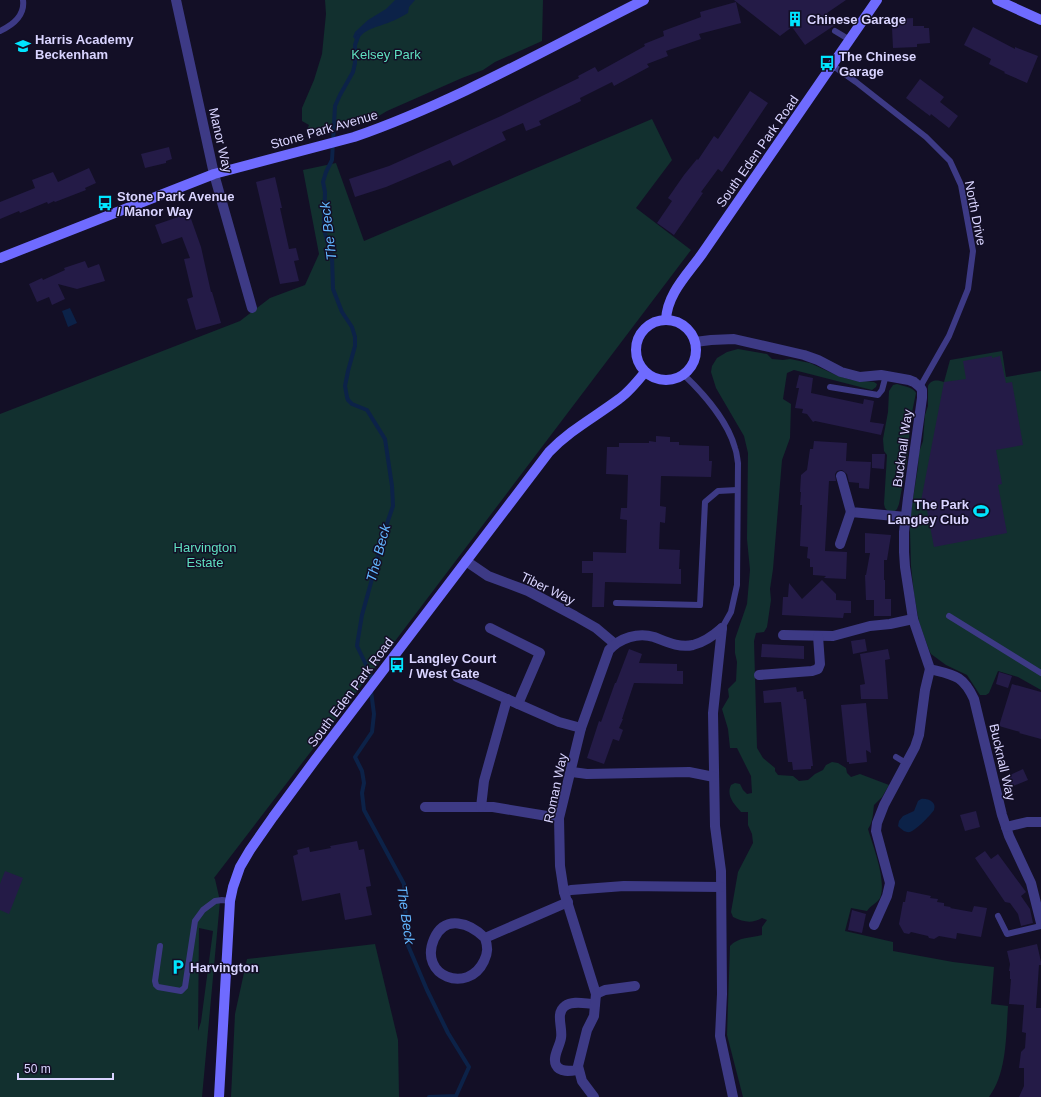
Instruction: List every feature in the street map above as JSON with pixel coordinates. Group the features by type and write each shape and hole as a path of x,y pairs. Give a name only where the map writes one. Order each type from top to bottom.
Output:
{"main road":[{"name":"Stone Park Avenue","path":"0,258 214,174 354,136 431,106 509,69 644,0"},
{"name":"South Eden Park Road","path":"666,320 668,305 673,294 877,0"},
{"path":"997,0 1041,20"},
{"path":"666,320 675,321 687,328 692,334 695,342 695,358 691,368 676,380 668,381 652,377 645,372 637,358 636,349 638,339 642,331 656,322 666,320"},
{"name":"South Eden Park Road","path":"219,1097 230,901 236,876 250,850 296,784 558,442 580,425 620,399 645,372"}],"street":[{"name":"Manor Way","path":"176,0 214,174 252,308"},
{"path":"695,342 734,339 804,355 818,360 841,372 860,377 886,375 909,380 920,387"},
{"name":"Bucknall Way","path":"920,387 922,390 922,398 906,517 904,560 913,619 930,669 957,677 966,684 970,690 978,711 996,794 1006,827 1030,883 1041,925"},
{"path":"840,544 851,512 841,476"},
{"path":"851,512 906,517"},
{"name":"Tiber Way","path":"466,561 488,576 528,591 575,616 596,628 615,644"},
{"path":"783,635 833,636 870,626 890,624 913,619"},
{"path":"490,628 540,653 518,704"},
{"path":"615,644 621,640 641,635 653,637 678,645 692,645 703,642 722,628"},
{"path":"722,628 713,713 715,826 722,871 722,994 720,1036 733,1097"},
{"path":"759,675 812,671 818,669 820,664 818,636"},
{"name":"Roman Way","path":"596,999 566,897 560,866 560,818 572,772 581,728 609,650 615,644"},
{"path":"874,926 887,896 890,883 876,827 884,805 915,747 919,735 925,690 930,669"},
{"path":"457,677 560,722 581,728"},
{"path":"481,807 484,781 507,699"},
{"path":"572,772 587,774 689,772 714,777"},
{"path":"425,807 500,808 560,818"},
{"path":"1006,827 1027,822 1041,822"},
{"path":"485,938 566,897 571,890 624,886 722,887"},
{"path":"449,924 464,924 477,930 485,938 488,947 487,956 476,973 469,977 453,978 444,976 434,964 431,953 435,937 441,929 449,924"},
{"path":"578,1070 566,1071 561,1070 556,1066 555,1062 561,1038 560,1014 562,1008 566,1004 596,999 605,990 635,986"},
{"path":"594,1097 582,1081 578,1070 587,1030 594,1016 596,999"}],"lane":[{"path":"0,31 7,28 20,15 23,9 23,0"},
{"path":"835,31 850,40"},
{"name":"North Drive","path":"832,65 926,137 950,161 961,185 973,251 968,290 949,336 920,387"},
{"path":"684,375 697,387 724,423 736,448 738,463 737,585 731,612 722,628"},
{"path":"830,387 878,395 882,390 886,375"},
{"path":"616,603 700,605 705,502 718,491 737,490"},
{"path":"949,616 1041,672"},
{"path":"896,757 906,763"},
{"path":"160,946 155,981 156,985 161,988 181,991 185,987 195,921 203,910 215,901 230,901"},
{"path":"998,916 1007,934 1041,925"}],"green space":[{"name":"Kelsey Park","path":"325,0 543,0 542,41 495,62 483,70 387,111 367,123 327,131 321,130 306,133 309,125 302,121 302,108 314,80 322,54 326,14"},
{"name":"Harvington Estate","path":"652,119 672,160 636,208 691,250 214,878 220,901 202,1097 0,1097 0,414 240,321 270,298 305,285 319,254 303,170 336,163 364,241","holes":["199,928 213,931 201,1022 198,1031"]},
{"path":"738,349 767,354 772,359 790,359 810,363 838,376 852,380 874,382 877,384 872,390 794,370 787,373 783,399 791,404 790,438 782,460 770,589 771,600 767,627 764,632 756,633 754,641 757,748 763,758 775,768 778,775 793,776 799,781 808,780 832,762 838,763 846,768 847,773 851,777 860,774 889,785 882,797 874,805 872,820 868,829 881,873 882,891 880,898 867,911 851,908 845,931 893,942 893,951 953,962 994,967 991,1004 1008,1006 1006,1041 1002,1065 995,1087 989,1097 743,1097 727,1035 730,946 741,939 762,935 762,927 767,920 762,918 751,922 744,921 733,917 731,912 738,872 753,843 752,834 748,825 748,812 741,812 732,800 729,793 731,785 735,783 740,784 747,794 752,793 751,776 737,748 730,748 728,729 722,709 729,697 728,689 736,681 737,662 735,653 735,639 747,604 750,570 747,539 748,453 744,436 716,388 711,372 712,366 717,358 727,352"},
{"name":"The Park Langley Club","path":"1002,351 1006,377 1041,371 1041,690 1018,677 998,671 989,693 986,695 980,695 967,675 946,665 931,654 929,650 919,622 914,594 911,566 911,511 919,452 923,441 925,415 928,406 929,384 933,381 944,382 950,360"},
{"path":"897,384 910,388 916,393 911,417 907,461 899,504 895,511 888,511 884,504 887,455 884,451 883,439 888,412 889,391 893,385"},
{"path":"375,944 398,1040 399,1097 231,1097 235,1014 247,959"}],"water":[{"path":"395,0 415,0 409,7 408,13 367,31 358,42 353,37 355,32 368,20 386,9"},
{"path":"70,308 77,323 68,327 62,311"},
{"path":"921,799 931,801 935,807 934,810 916,829 910,832 905,831 898,826 899,821 903,816 914,811 918,801"}],"building":[{"name":"Chinese Garage","path":"734,0 846,0 827,13 835,25 805,45 792,27 780,36"},
{"path":"736,2 741,23 699,34 701,39 666,51 668,56 647,64 649,67 614,86 612,82 580,98 581,101 539,121 541,125 526,131 523,123 502,132 506,140 453,166 450,160 386,187 355,197 349,179 389,166 501,116 579,78 578,76 595,67 598,72 645,46 644,44 664,36 663,31 701,17 700,12"},
{"path":"913,18 913,26 924,26 924,28 929,28 930,43 917,44 917,47 893,48 892,28 898,27 897,19"},
{"path":"973,27 1015,49 1015,47 1038,56 1027,83 1004,73 1005,72 989,64 991,59 964,45"},
{"path":"920,79 944,97 940,102 958,116 949,128 906,98"},
{"path":"750,91 768,103 722,172 718,169 701,192 703,193 674,235 657,223 672,201 668,198 684,175 697,159 698,160 714,136 718,139"},
{"path":"169,147 172,159 166,161 166,163 145,168 141,154"},
{"path":"89,168 96,183 85,188 86,190 55,202 54,201 48,204 47,202 20,213 19,211 0,219 0,202 35,188 32,180 53,172 58,182"},
{"path":"275,177 289,249 296,248 299,260 294,261 299,281 280,284 256,182"},
{"path":"184,215 185,218 190,216 201,247 211,292 221,323 196,330 187,299 193,297 184,259 190,258 182,237 162,244 155,225"},
{"path":"85,261 88,268 99,264 105,281 77,289 58,284 65,299 52,305 49,297 37,302 29,284 42,278 43,280 65,270 64,268"},
{"path":"992,356 992,358 1000,356 1006,383 1012,382 1023,445 996,450 1002,484 998,485 1007,533 934,547 926,505 921,501 944,382 966,379 963,361"},
{"path":"799,375 813,378 811,393 863,404 864,399 874,401 870,422 884,424 881,435 815,421 813,422 807,414 802,413 803,409 795,408 799,388 796,388"},
{"path":"656,436 670,437 670,442 679,442 679,445 709,446 709,461 712,461 711,477 661,476 660,506 666,507 665,523 660,522 659,549 680,550 679,569 681,569 681,584 605,582 604,607 592,607 593,573 582,573 582,561 593,561 593,552 626,553 627,520 620,519 621,508 627,508 628,475 606,474 607,447 619,447 619,443 656,442"},
{"path":"814,441 847,443 846,461 871,462 869,489 859,488 859,483 849,482 847,474 842,470 837,471 835,474 836,481 829,481 825,551 847,552 846,579 824,578 826,576 813,575 813,567 810,567 810,559 807,558 808,547 800,546 802,505 800,505 801,475 807,470 810,449 813,449"},
{"path":"872,454 885,454 884,469 872,468"},
{"path":"865,533 891,535 887,560 884,560 884,580 885,599 891,599 891,616 874,616 874,600 866,600 865,575 870,553 865,553"},
{"path":"822,580 836,594 836,600 851,601 851,613 844,613 843,618 782,615 783,597 788,597 789,583 802,599"},
{"path":"865,639 867,651 853,654 851,641"},
{"path":"762,644 804,646 804,659 761,657"},
{"path":"629,649 642,654 639,663 677,664 677,671 683,671 683,684 634,683 619,728 623,730 619,741 613,739 604,764 587,758 599,721 601,722"},
{"path":"888,649 890,659 885,660 888,699 861,699 860,685 865,684 860,654"},
{"path":"999,672 1012,676 1008,688 996,684"},
{"path":"1012,684 1041,692 1041,739 999,726"},
{"path":"796,687 797,692 803,691 804,699 806,699 813,766 811,766 811,769 793,770 792,762 788,762 781,702 764,703 763,691"},
{"path":"866,703 871,753 866,750 867,762 849,764 849,762 847,762 841,705"},
{"path":"1023,769 1028,780 1011,787 1006,777"},
{"path":"976,811 980,827 965,831 960,815"},
{"path":"357,841 359,850 364,849 371,886 366,887 372,915 345,920 340,893 302,901 293,856 298,854 297,850 309,847 310,852 331,848 330,846"},
{"path":"985,851 991,859 998,854 1026,892 1021,896 1030,909 1033,923 1021,926 1018,914 1010,903 1005,902 975,858"},
{"path":"5,871 23,878 9,914 0,910 0,884"},
{"path":"907,891 931,896 930,898 938,899 937,902 944,903 944,906 951,907 950,908 972,912 974,906 987,908 981,937 957,933 956,939 939,936 934,939 911,932 909,934 904,933 899,924 903,902 905,902"},
{"path":"852,910 866,914 862,933 848,930"},
{"path":"1037,944 1041,962 1041,965 1039,965 1036,1008 1041,1008 1041,1097 1019,1097 1024,1086 1024,1068 1019,1068 1021,1052 1025,1048 1026,1033 1022,1032 1024,1005 1009,1004 1011,979 1007,951"}],"waterway":[{"name":"The Beck","path":"358,36 355,45 355,63 353,72 335,106 332,160 323,182 325,192 325,233 332,257 333,289 342,312 352,327 355,337 355,346 345,386 347,397 352,404 367,410 385,439 392,486 393,506 380,544 377,561 362,615 357,646 370,673 372,682"},
{"name":"The Beck","path":"371,691 374,714 372,732 355,757 362,771 364,783 362,793 364,810 404,884 407,943 427,990 448,1033 469,1067 456,1096 429,1097"}],"place":[{"name":"Chinese Garage","path":"795,19"},
{"name":"Harris Academy Beckenham","path":"23,46"},
{"name":"The Chinese Garage","path":"827,63"},
{"name":"Stone Park Avenue / Manor Way","path":"105,203"},
{"name":"The Park Langley Club","path":"981,511"},
{"name":"Langley Court / West Gate","path":"397,665"},
{"name":"Harvington","path":"178,967"}]}
